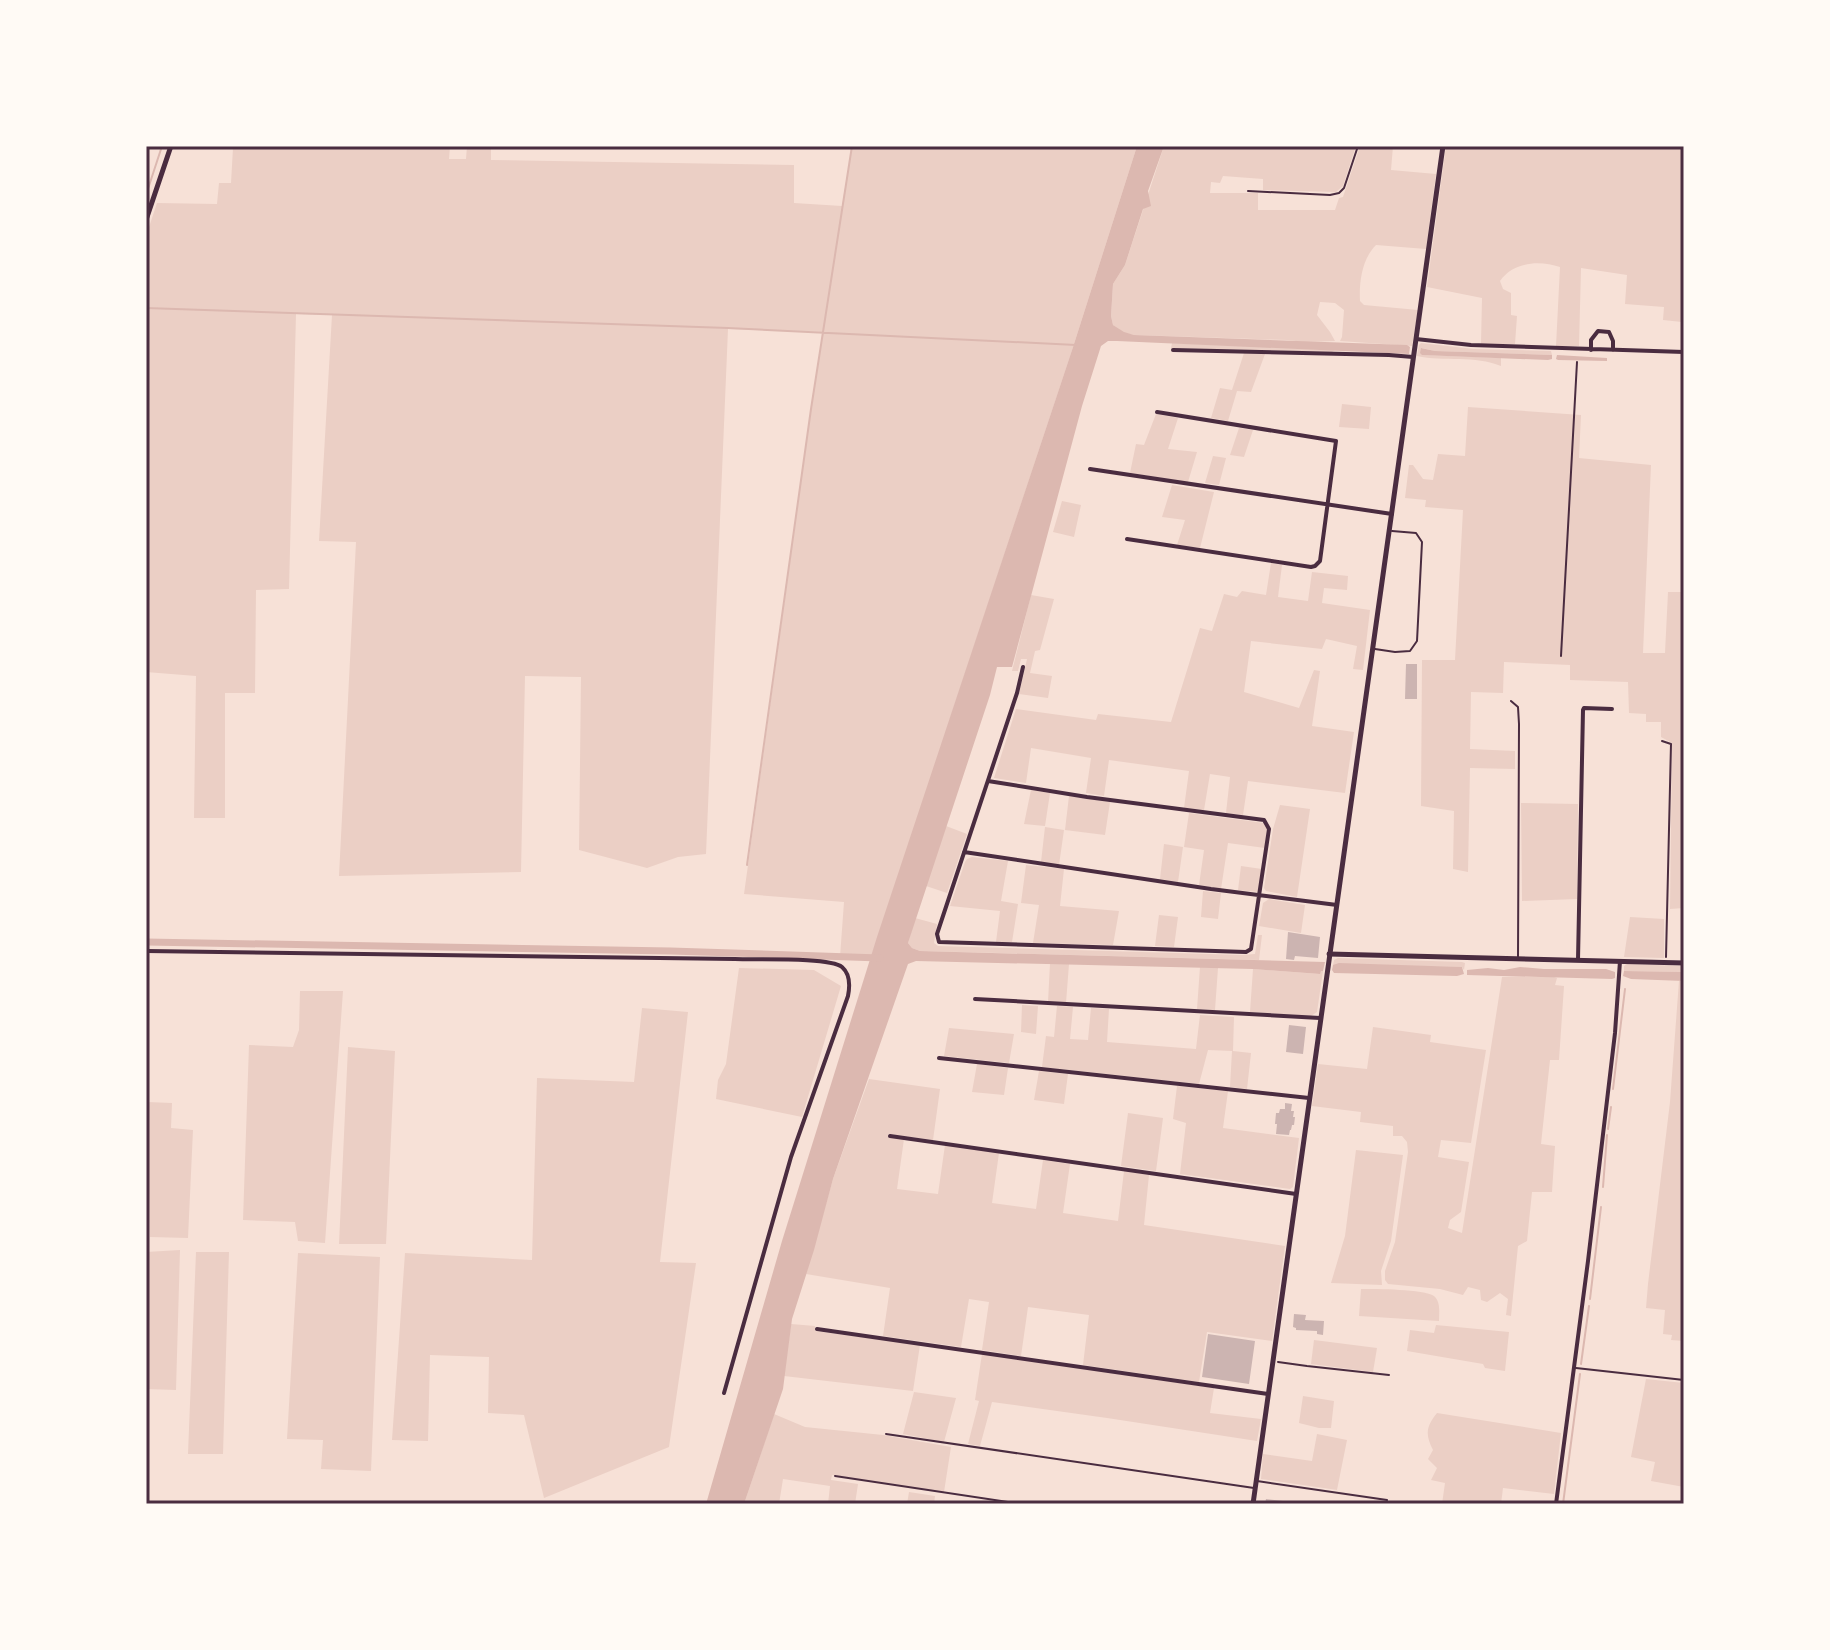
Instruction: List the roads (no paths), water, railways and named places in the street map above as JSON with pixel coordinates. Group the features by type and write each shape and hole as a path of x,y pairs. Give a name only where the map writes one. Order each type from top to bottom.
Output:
{"main road":[{"path":"146,220 171,146"},
{"path":"1253,1504 1443,146"},
{"path":"1329,954 1578,960 1620,964 1684,963"}],"street":[{"path":"1591,350 1591,340 1601,330 1612,335 1613,350"},
{"path":"1415,342 1684,352"},
{"path":"1173,350 1414,356"},
{"path":"1127,539 1311,567 1320,561 1336,441 1157,412"},
{"path":"1090,469 1392,514"},
{"path":"988,781 1264,820 1269,829 1251,949 1246,952 942,943 937,939 1023,667"},
{"path":"1578,960 1583,710 1612,709"},
{"path":"964,852 1337,905"},
{"path":"146,951 735,959 813,961 838,964 844,968 849,980 848,996 791,1157 724,1393"},
{"path":"1556,1504 1615,1033 1620,964"},
{"path":"975,999 1320,1018"},
{"path":"939,1058 1309,1098"},
{"path":"890,1136 1296,1194"},
{"path":"817,1329 1268,1394"}],"lane":[{"path":"1248,191 1339,193 1348,179 1358,146"},
{"path":"1561,656 1577,362"},
{"path":"1373,649 1410,651 1417,641 1422,542 1416,533 1389,531"},
{"path":"1511,701 1518,707 1519,724 1518,959"},
{"path":"1575,1368 1684,1380"},
{"path":"886,1434 1255,1488"},
{"path":"835,1476 1022,1504"},
{"path":"1256,1481 1387,1500"}],"waterway":[{"path":"146,195 162,146"},
{"path":"747,865 811,409 852,146"},
{"path":"146,308 728,328 1076,345"},
{"path":"146,942 671,951 880,958"},
{"path":"1613,1089 1625,989"},
{"path":"1608,1129 1611,1107"},
{"path":"1603,1187 1607,1135"},
{"path":"1590,1299 1601,1207"},
{"path":"1581,1364 1589,1306"},
{"path":"1563,1504 1580,1374"}]}
